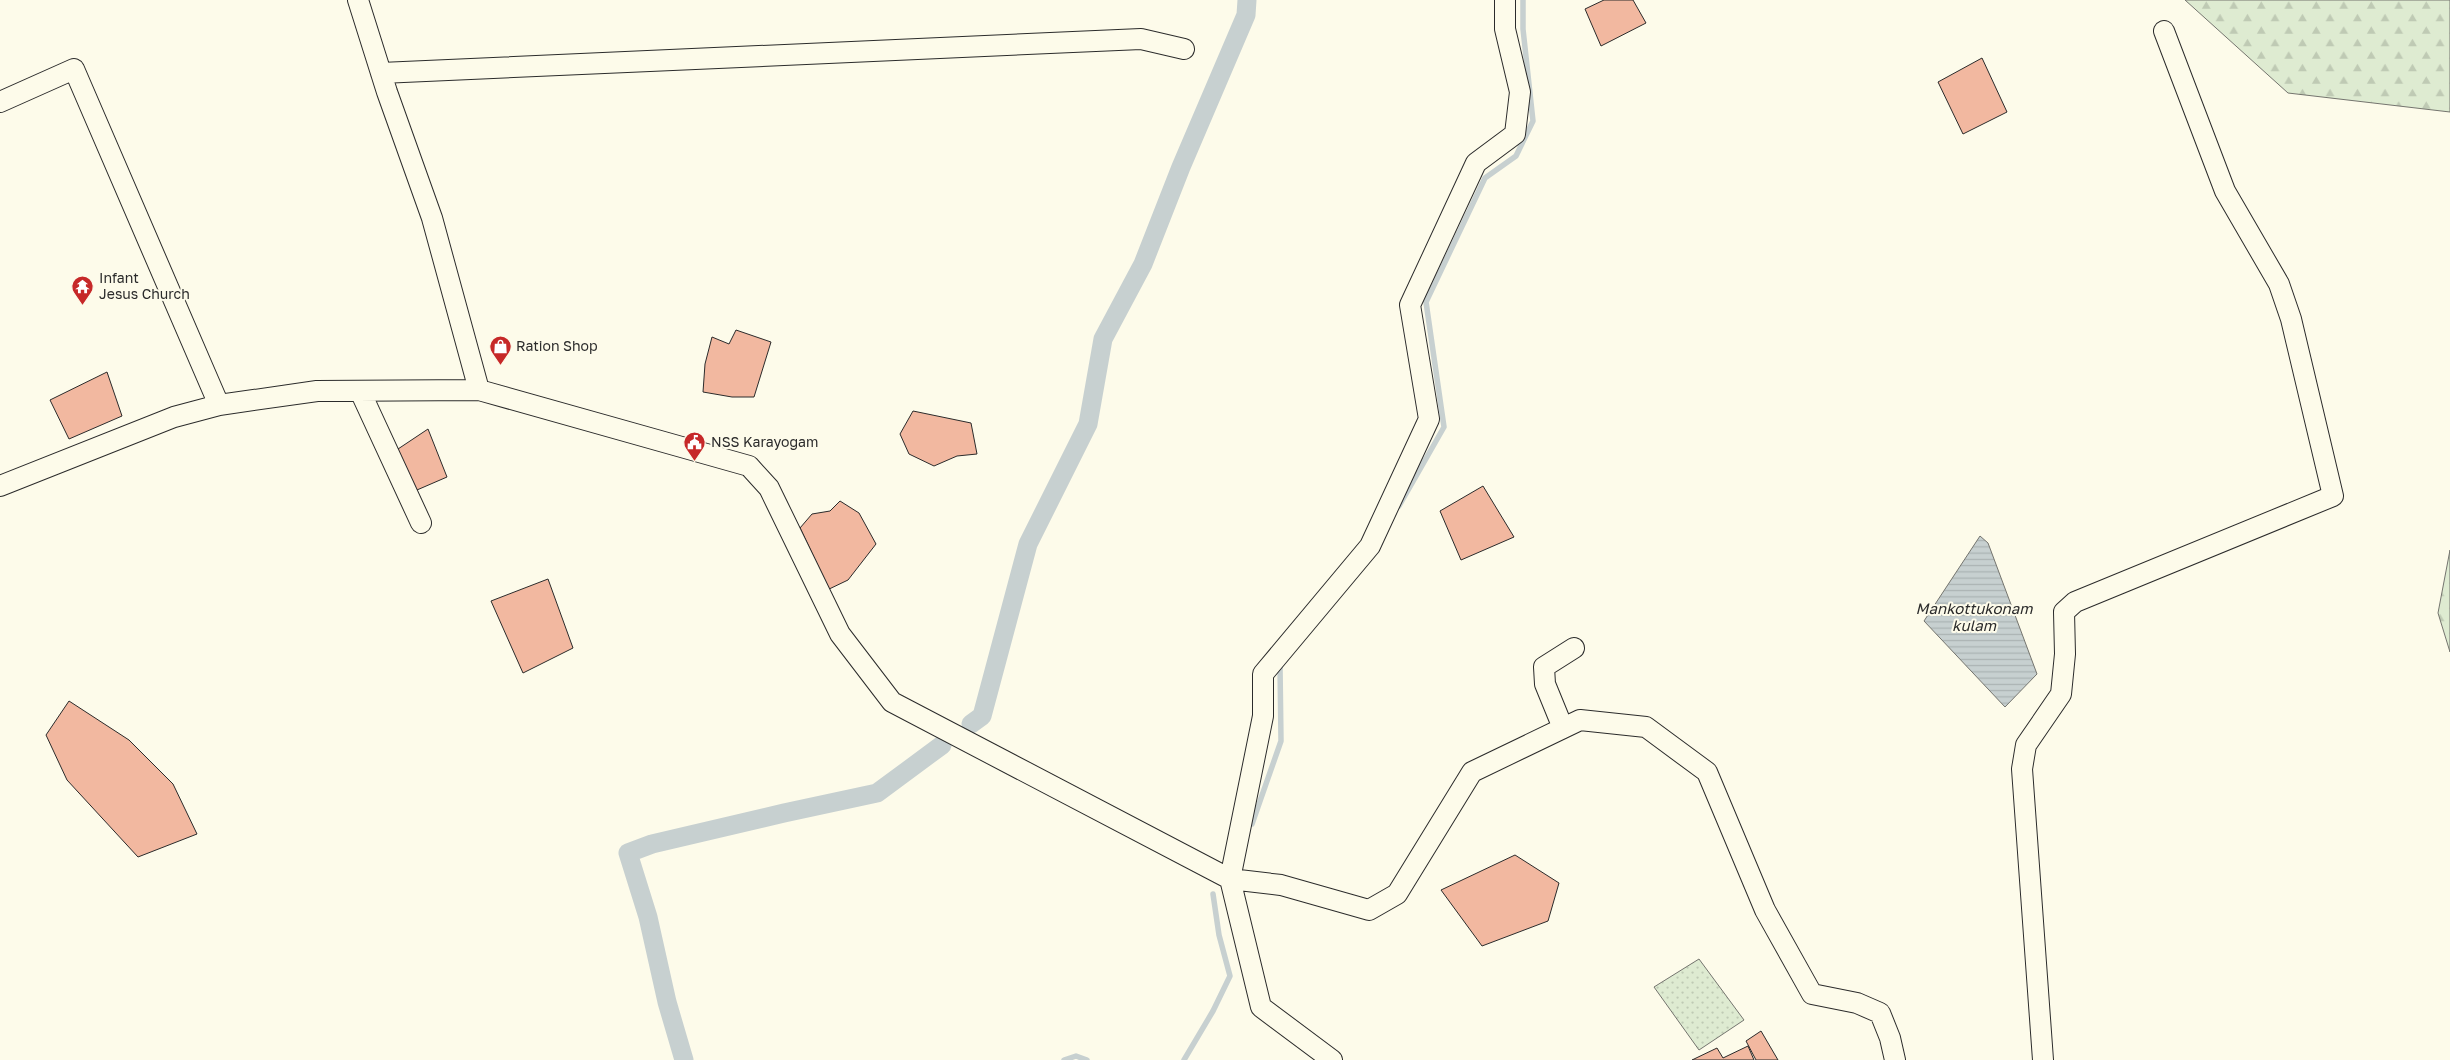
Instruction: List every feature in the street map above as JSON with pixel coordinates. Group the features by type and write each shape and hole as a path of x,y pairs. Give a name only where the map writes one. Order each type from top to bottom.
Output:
{"street":[{"path":"358,0 381,74 432,218 479,390"},
{"path":"1332,1060 1261,1007 1230,879 1263,716 1263,674 1370,546 1430,419 1410,305 1476,163 1515,134 1520,92 1505,29 1505,0"},
{"path":"2043,1060 2022,769 2026,745 2061,694 2065,654 2064,612 2075,602 2333,496 2291,319 2279,284 2225,191 2164,31"},
{"path":"381,74 1141,39 1184,49"},
{"path":"0,102 74,69 219,405"},
{"path":"0,486 174,417 219,405 317,391 479,390 749,466 769,488 840,634 892,702 1230,879 1281,885 1369,910 1397,894 1472,772 1580,720 1646,727 1707,772 1765,910 1812,994 1857,1003 1880,1013 1890,1038 1895,1060"},
{"path":"360,391 421,524"},
{"path":"1563,728 1545,684 1544,667 1574,648"}],"green space":[{"path":"2185,0 2450,0 2450,112 2288,93"},
{"path":"2450,550 2450,652 2438,613"},
{"path":"1699,959 1744,1020 1699,1050 1654,987"}],"water":[{"name":"Mankottukonam kulam","path":"1980,536 1988,543 2037,674 2005,707 1924,621"}],"building":[{"path":"1604,0 1633,0 1646,23 1601,46 1585,9"},
{"path":"1982,58 2007,112 1963,134 1938,82"},
{"path":"736,330 771,342 754,397 732,397 703,392 705,364 712,337 729,344"},
{"path":"107,372 122,416 69,439 50,400"},
{"path":"913,411 971,423 977,454 957,456 934,466 909,454 900,434"},
{"path":"428,429 447,477 410,493 389,455"},
{"path":"1483,486 1514,537 1461,560 1440,511"},
{"path":"840,501 859,513 876,544 848,580 825,591 814,568 818,566 800,528 812,514 830,511"},
{"path":"548,579 573,648 523,673 491,601"},
{"path":"69,701 129,740 173,784 197,834 138,857 67,780 46,735"},
{"path":"1515,855 1559,883 1548,921 1482,946 1441,890"},
{"path":"1761,1031 1778,1060 1756,1060 1746,1041"},
{"path":"1748,1046 1754,1060 1692,1060 1717,1048 1723,1058"}],"waterway":[{"path":"971,724 982,716 1028,544 1088,424 1103,339 1143,264 1181,167 1246,15 1247,0"},
{"path":"1399,506 1444,427 1426,302 1485,178 1516,156 1533,121 1523,29 1523,0"},
{"path":"1252,824 1281,741 1280,665 1282,663"},
{"path":"684,1060 667,1002 648,917 628,853 652,844 877,793 942,745"},
{"path":"1184,1060 1213,1011 1230,976 1219,935 1213,894"},
{"path":"1064,1060 1076,1056 1087,1060"}],"place":[{"name":"Infant Jesus Church","path":"83,305"},
{"name":"Ration Shop","path":"500,365"},
{"name":"NSS Karayogam","path":"695,461"}]}
